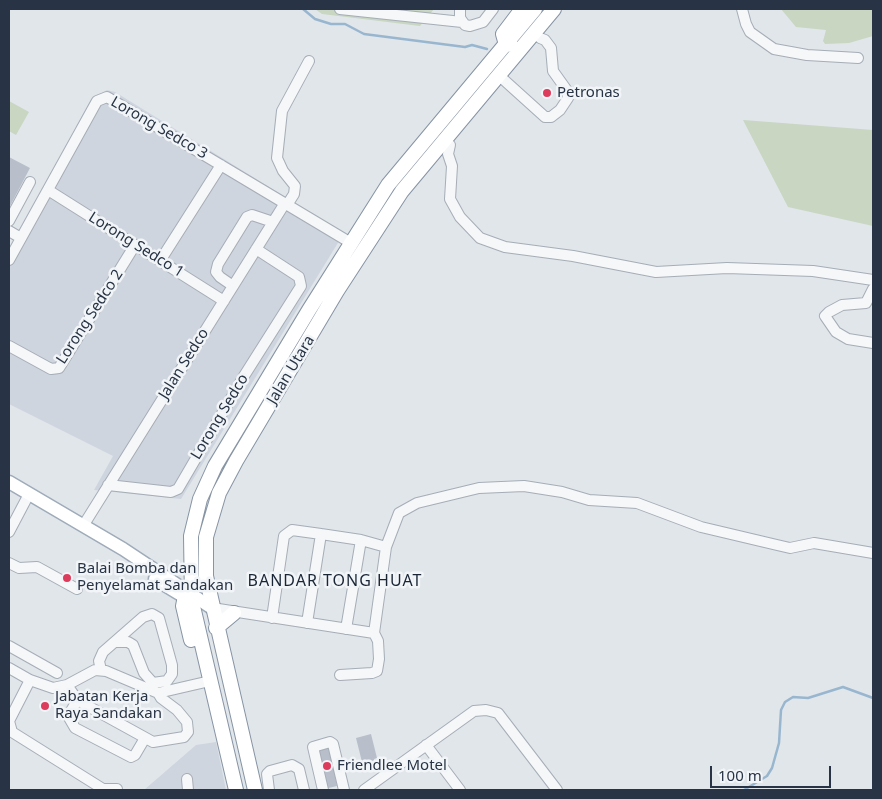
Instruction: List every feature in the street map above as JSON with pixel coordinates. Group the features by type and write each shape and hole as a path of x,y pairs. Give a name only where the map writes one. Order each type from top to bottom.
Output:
{"highway":[{"path":"522,9 504,30 504,39 507,43 518,43 545,9"},
{"name":"Jalan Utara","path":"210,681 196,659 184,611 188,595 191,536 200,499 215,466 369,214 414,152 534,9"},
{"name":"Jalan Utara","path":"255,790 216,628 206,576 204,552 209,523 219,493 236,461 402,191 447,142 554,9"},
{"path":"369,214 391,191 433,138 437,136 447,142 504,80 540,38 561,9"},
{"path":"216,628 234,613"},
{"path":"210,681 236,790"}],"main road":[{"path":"9,482 88,529 118,553 212,608"}],"street":[{"path":"340,9 462,22 470,26 479,24 493,9"},
{"path":"460,9 462,22"},
{"path":"742,9 750,32 774,48 807,55 858,58"},
{"path":"504,80 545,117 551,117 560,110 568,98 568,92 553,71 551,48 545,40 540,38"},
{"name":"Jalan Sedco","path":"88,529 108,485 273,222 294,194 295,186 283,171 277,158 280,120 282,111 309,61"},
{"name":"Lorong Sedco 3","path":"9,260 97,101 107,97 351,243"},
{"path":"447,142 452,166 450,199 460,217 480,238 505,247 573,256 656,272 727,268 813,271 873,280"},
{"path":"160,261 221,165"},
{"path":"9,221 30,182"},
{"name":"Lorong Sedco 1","path":"48,190 224,301"},
{"path":"233,286 216,272 218,264 247,217 252,215 273,222"},
{"path":"9,231 21,238"},
{"name":"Lorong Sedco 2","path":"9,346 51,369 59,368 136,245"},
{"name":"Lorong Sedco","path":"108,485 171,492 178,489 301,286 299,277 256,249"},
{"path":"873,289 866,303 842,305 828,312 825,316 836,332 848,339 873,343"},
{"path":"340,675 377,671 378,641 374,633 386,547 399,513 417,503 479,488 524,486 562,492 588,500 637,503 701,527 778,546 790,548 814,543 873,553"},
{"path":"9,532 29,494"},
{"path":"272,618 284,536 292,530 360,540 386,547"},
{"path":"307,623 321,534"},
{"path":"346,629 360,540"},
{"path":"9,563 19,568 37,568 78,589"},
{"path":"212,608 234,613 374,633"},
{"path":"101,670 100,656 132,626 147,615 152,614 159,618 172,665 172,674 167,681 153,683 147,678 137,651 132,626"},
{"path":"115,642 128,642 137,651"},
{"path":"9,646 57,673"},
{"path":"25,655 12,670 30,680 53,688 67,685 89,672 101,670 158,693 210,681"},
{"path":"30,680 10,716 10,727 16,735 103,788 117,789"},
{"path":"67,685 78,699 145,738 159,742 184,737 189,726 177,710 161,698 158,693"},
{"path":"177,710 176,699 182,688"},
{"path":"78,699 68,716 75,728 131,757 135,755 145,738"},
{"path":"364,790 474,712 486,710 498,713 557,790"},
{"path":"323,790 313,747 330,742 333,744 344,790"},
{"path":"426,745 460,790"},
{"path":"269,790 267,774 270,771 292,765 299,769 304,790"},
{"path":"187,779 188,790"}],"shaded area":[{"path":"107,90 115,92 344,233 181,499 94,490 113,456 9,404 9,252 91,99"},
{"path":"216,742 226,790 144,790 196,745"}],"green space":[{"path":"315,9 434,9 420,26 322,14"},
{"path":"781,9 873,9 873,36 849,43 825,44 823,41 826,30 796,27"},
{"path":"9,101 29,112 16,135 9,131"},
{"path":"743,120 873,130 873,226 788,207"}],"building":[{"path":"9,157 30,168 9,208"},
{"path":"371,734 377,758 374,759 375,765 367,767 366,761 362,762 356,738"},
{"name":"Friendlee Motel","path":"329,744 337,786 324,789 316,747"}],"waterway":[{"path":"303,9 315,19 331,24 345,24 364,34 465,47 472,45 487,49"},
{"path":"744,790 767,776 772,768 779,743 781,710 785,702 793,697 808,698 843,687 873,698"}],"place":[{"name":"Petronas","path":"547,93"},
{"name":"Balai Bomba dan Penyelamat Sandakan","path":"67,578"},
{"name":"Jabatan Kerja Raya Sandakan","path":"45,706"},
{"name":"Friendlee Motel","path":"327,766"}],"district":[{"name":"BANDAR TONG HUAT","path":"335,581"}]}
